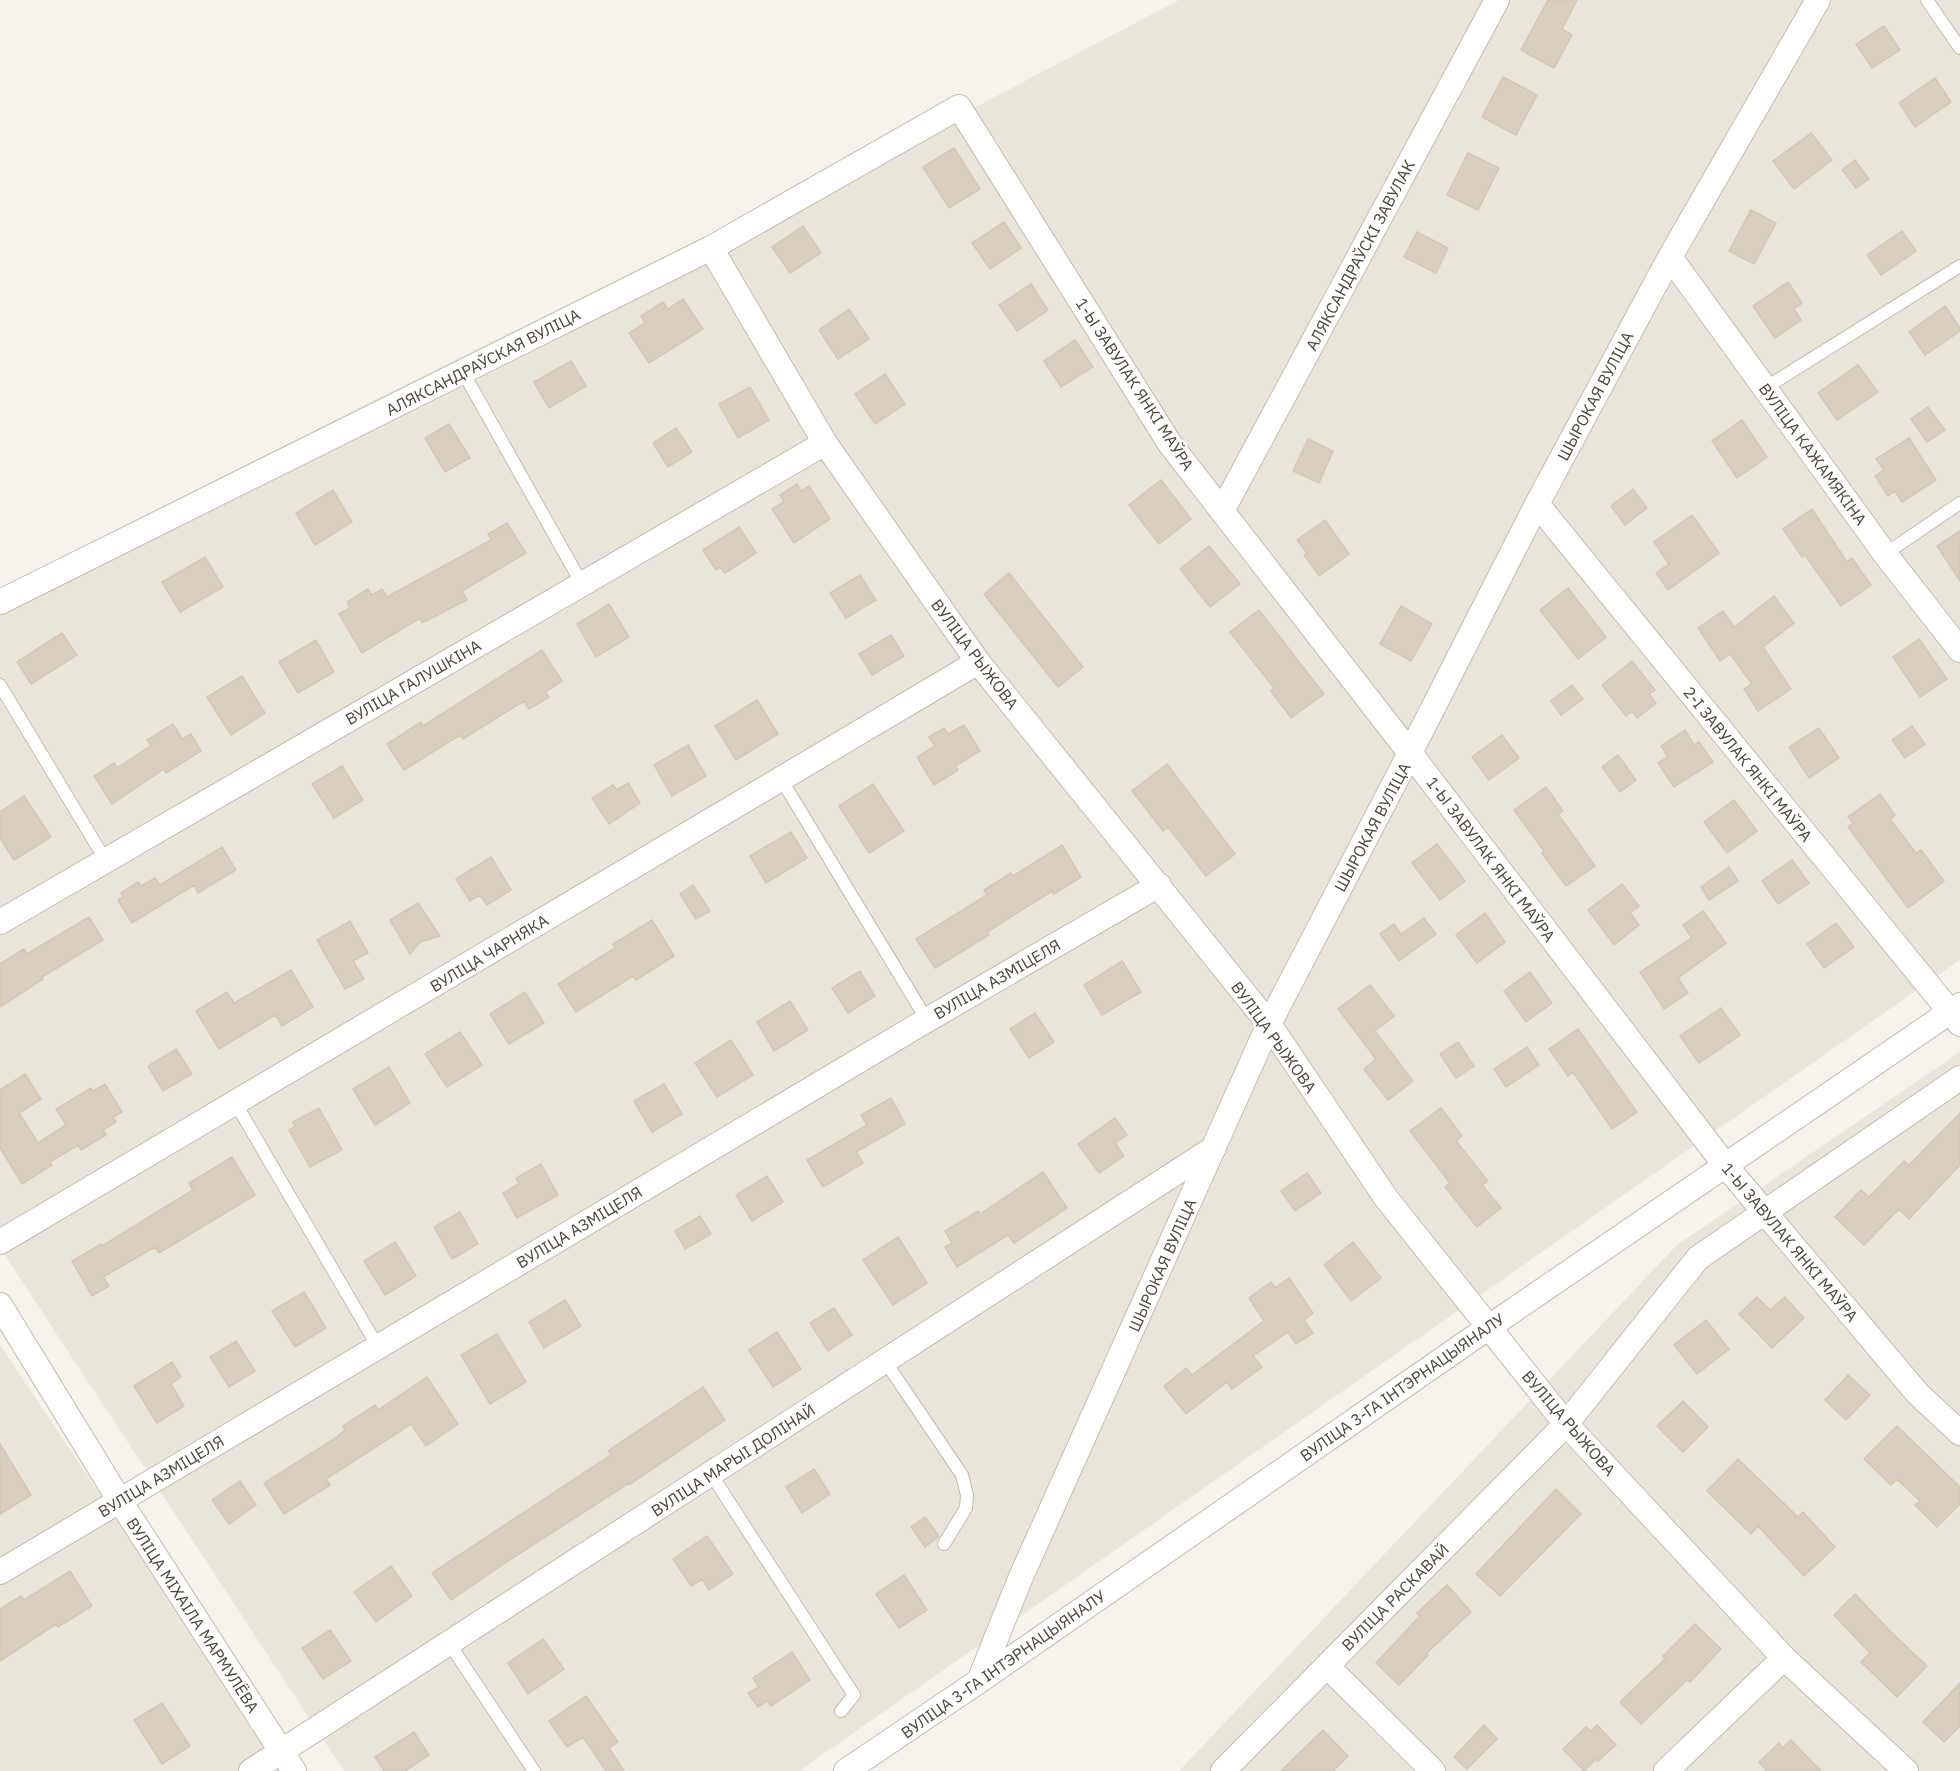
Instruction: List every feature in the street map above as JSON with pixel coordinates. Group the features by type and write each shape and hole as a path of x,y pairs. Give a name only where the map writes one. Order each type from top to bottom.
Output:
{"street":[{"name":"АЛЯКСАНДРАЎСКІ ЗАВУЛАК","path":"1222,511 1497,0"},
{"name":"ШЫРОКАЯ ВУЛІЦА","path":"979,1681 1020,1579 1269,1024 1537,504 1670,257 1818,0"},
{"name":"1-Ы ЗАВУЛАК ЯНКІ МАЎРА","path":"958,107 1170,444 1725,1165 1918,1394 1960,1433"},
{"name":"АЛЯКСАНДРАЎСКАЯ ВУЛІЦА","path":"0,602 711,248 958,107"},
{"name":"ВУЛІЦА РЫЖОВА","path":"711,248 825,442 978,662 1269,1024 1386,1198 1566,1424 1784,1658 1906,1771"},
{"name":"ВУЛІЦА КАЖАМЯКІНА","path":"1670,257 1886,554 1960,650"},
{"name":"ВУЛІЦА ГАЛУШКІНА","path":"0,922 825,442"},
{"name":"2-І ЗАВУЛАК ЯНКІ МАЎРА","path":"1537,504 1957,1014"},
{"name":"ВУЛІЦА ЧАРНЯКА","path":"0,1242 978,662"},
{"name":"ВУЛІЦА АЗМІЦЕЛЯ","path":"0,1572 927,1020 1159,885"},
{"name":"ВУЛІЦА 3-ГА ІНТЭРНАЦЫЯНАЛУ","path":"846,1771 1725,1165 1957,1014"},
{"name":"ВУЛІЦА РАСКАВАЙ","path":"1223,1771 1566,1424 1698,1258 1960,1078"},
{"name":"ВУЛІЦА МАРЫІ ДОЛІНАЙ","path":"251,1771 1214,1148"},
{"name":"ВУЛІЦА МІХАІЛА МАРМУЛЁВА","path":"0,1305 120,1501 294,1771"},
{"path":"1666,1771 1784,1658"},
{"path":"1327,1666 1433,1771"}],"lane":[{"path":"1927,0 1960,48"},
{"path":"1765,388 1960,266"},
{"path":"463,372 582,584"},
{"path":"1886,554 1960,503"},
{"path":"0,685 106,861"},
{"path":"781,779 927,1020"},
{"path":"236,1104 378,1347"},
{"path":"885,1361 962,1475 967,1495 966,1508 944,1544"},
{"path":"711,1474 854,1695 841,1711"},
{"path":"449,1642 534,1771"}],"shaded area":[{"path":"1179,0 1960,0 1960,960 799,1771 344,1771 0,1248 0,603 335,444"},
{"path":"1960,1052 1960,1771 1179,1771 1677,1245"},
{"path":"0,1345 285,1771 0,1771"}],"building":[{"path":"1548,0 1577,0 1562,29 1572,35 1554,68 1521,50"},
{"path":"1884,26 1900,50 1872,68 1856,44"},
{"path":"1503,77 1537,95 1516,135 1482,117"},
{"path":"1935,78 1951,102 1915,127 1899,103"},
{"path":"1811,133 1832,160 1794,189 1773,161"},
{"path":"954,148 980,189 949,208 923,167"},
{"path":"1468,153 1499,168 1478,210 1447,195"},
{"path":"1855,160 1869,179 1856,188 1842,170"},
{"path":"1751,210 1776,223 1754,264 1729,251"},
{"path":"1004,222 1021,248 990,269 972,243"},
{"path":"803,226 821,253 790,273 772,247"},
{"path":"1902,231 1916,251 1881,275 1867,255"},
{"path":"1417,232 1448,248 1436,273 1404,257"},
{"path":"1788,282 1802,303 1794,309 1801,320 1775,338 1753,306"},
{"path":"1031,284 1048,310 1017,331 999,305"},
{"path":"683,299 703,329 649,363 629,333 645,323 641,316 663,302 668,309"},
{"path":"1945,306 1960,331 1925,355 1909,332"},
{"path":"849,309 869,339 838,359 819,330"},
{"path":"1075,340 1093,367 1061,387 1044,361"},
{"path":"571,361 586,386 549,408 534,382"},
{"path":"1858,365 1878,392 1837,420 1818,393"},
{"path":"885,374 905,404 875,424 855,394"},
{"path":"750,387 769,420 738,438 719,404"},
{"path":"1928,407 1945,430 1927,442 1911,419"},
{"path":"1742,420 1767,457 1737,478 1712,441"},
{"path":"449,424 470,458 445,472 425,438"},
{"path":"676,428 692,452 668,467 653,443"},
{"path":"1909,438 1936,480 1902,502 1895,491 1888,496 1875,476 1884,470 1876,459"},
{"path":"1308,439 1333,451 1319,483 1293,471"},
{"path":"1161,480 1191,519 1159,544 1129,505"},
{"path":"797,484 801,491 809,486 830,519 794,543 772,509 784,502 780,495"},
{"path":"1633,489 1647,508 1625,525 1611,506"},
{"path":"333,490 352,522 315,545 296,513"},
{"path":"1812,509 1847,562 1852,558 1871,585 1841,606 1805,555 1802,557 1783,529"},
{"path":"1692,515 1719,553 1668,590 1656,573 1669,564 1654,542"},
{"path":"1325,520 1349,554 1319,576 1304,555 1307,553 1297,540"},
{"path":"507,523 526,553 462,591 467,600 422,623 420,618 362,653 339,614 350,608 347,602 368,589 372,595 382,589 387,597 491,540 488,534"},
{"path":"739,527 756,553 725,573 720,567 716,570 703,550"},
{"path":"1960,531 1960,581 1937,546"},
{"path":"1209,546 1240,584 1210,607 1180,569"},
{"path":"205,557 223,587 180,612 162,582"},
{"path":"1009,573 1083,667 1058,687 984,594"},
{"path":"860,575 876,600 846,618 830,593"},
{"path":"1568,588 1606,637 1578,659 1540,610"},
{"path":"1774,596 1794,623 1763,647 1791,689 1758,711 1744,689 1752,684 1730,654 1720,661 1698,628 1723,611 1734,627"},
{"path":"609,604 629,637 596,657 577,624"},
{"path":"1401,606 1432,624 1411,661 1380,644"},
{"path":"1259,610 1324,694 1291,718 1271,691 1274,688 1230,632"},
{"path":"62,633 77,655 31,684 17,662"},
{"path":"891,635 904,656 872,675 859,654"},
{"path":"1919,639 1947,679 1920,697 1893,657"},
{"path":"316,640 334,672 298,693 279,662"},
{"path":"542,650 562,681 545,692 549,697 529,709 524,701 463,739 460,735 404,770 387,744 421,722 423,726"},
{"path":"1632,661 1655,690 1649,694 1656,703 1637,718 1632,711 1626,716 1602,685"},
{"path":"242,676 265,713 231,735 207,697"},
{"path":"1572,685 1583,699 1561,715 1551,701"},
{"path":"757,700 778,734 736,760 715,726"},
{"path":"173,724 182,739 191,734 201,751 166,773 164,769 112,804 94,776 114,763 117,768 151,746 147,740"},
{"path":"964,725 980,751 955,766 958,770 934,785 917,757 935,746 929,737 944,728 948,734"},
{"path":"1912,726 1925,744 1905,758 1892,740"},
{"path":"1819,728 1839,758 1809,778 1789,747"},
{"path":"1685,730 1694,745 1699,742 1713,762 1674,787 1658,763 1668,757 1661,746"},
{"path":"1502,735 1519,758 1489,780 1472,757"},
{"path":"688,745 706,776 672,796 654,765"},
{"path":"1618,755 1636,780 1620,792 1602,767"},
{"path":"1167,764 1235,854 1206,876 1168,827 1163,831 1132,791"},
{"path":"342,766 363,800 334,818 312,784"},
{"path":"628,783 640,803 609,824 592,798 613,785 617,790"},
{"path":"873,784 904,831 869,853 839,806"},
{"path":"1546,787 1563,811 1558,814 1595,866 1566,886 1514,810"},
{"path":"1880,794 1895,815 1890,819 1916,853 1921,850 1944,881 1908,908 1848,827 1853,823 1848,817"},
{"path":"24,796 51,837 14,860 0,838 0,812"},
{"path":"1734,800 1757,831 1727,853 1704,822"},
{"path":"791,832 807,858 766,883 750,856"},
{"path":"1437,844 1465,881 1440,900 1412,863"},
{"path":"1062,845 1081,877 1054,894 1052,891 987,932 989,935 935,968 916,939 987,895 984,890 1011,873 1013,876"},
{"path":"222,847 236,870 198,893 194,885 132,923 118,900 123,897 121,893 138,882 141,886 155,878 160,885"},
{"path":"491,857 511,890 487,905 480,895 470,901 456,879"},
{"path":"1792,860 1809,883 1778,904 1762,881"},
{"path":"1729,867 1738,881 1709,900 1701,887"},
{"path":"1622,884 1639,906 1630,913 1639,925 1614,945 1588,910"},
{"path":"693,885 710,911 696,919 680,894"},
{"path":"418,903 440,936 420,942 410,954 390,920"},
{"path":"1703,911 1726,943 1678,978 1688,993 1664,1009 1640,972 1692,938 1683,925"},
{"path":"1485,913 1505,942 1477,963 1456,935"},
{"path":"89,917 103,940 42,977 43,979 0,1007 0,964 24,949 27,954"},
{"path":"1424,918 1436,934 1399,961 1380,934 1394,924 1401,934"},
{"path":"652,920 674,956 636,980 633,976 576,1012 558,984 615,948 613,944"},
{"path":"350,921 368,953 353,961 364,979 345,989 317,940"},
{"path":"1836,923 1854,947 1824,968 1807,944"},
{"path":"1122,961 1141,992 1102,1015 1084,985"},
{"path":"291,970 313,1007 282,1026 275,1015 219,1049 196,1011 227,992 234,1003"},
{"path":"860,971 875,996 848,1013 832,988"},
{"path":"1530,972 1552,1003 1526,1022 1504,991"},
{"path":"1370,985 1394,1016 1375,1031 1413,1081 1388,1100 1364,1069 1376,1059 1338,1009"},
{"path":"525,992 544,1023 509,1044 490,1014"},
{"path":"790,1001 808,1030 774,1051 757,1022"},
{"path":"1721,1008 1740,1035 1699,1063 1680,1036"},
{"path":"1035,1013 1054,1042 1029,1058 1010,1029"},
{"path":"1578,1029 1637,1112 1612,1129 1573,1072 1568,1076 1549,1049"},
{"path":"460,1032 482,1065 447,1087 425,1054"},
{"path":"731,1040 753,1075 717,1097 695,1063"},
{"path":"1458,1042 1474,1066 1456,1078 1440,1054"},
{"path":"1527,1047 1539,1065 1506,1087 1494,1069"},
{"path":"176,1049 192,1074 163,1091 148,1066"},
{"path":"389,1067 410,1103 375,1125 353,1089"},
{"path":"25,1074 41,1099 19,1113 38,1143 66,1125 56,1109 91,1088 93,1091 105,1084 122,1112 113,1117 116,1122 103,1130 106,1135 81,1150 78,1145 50,1162 52,1165 22,1184 0,1148 0,1090"},
{"path":"664,1084 682,1114 652,1132 634,1101"},
{"path":"891,1098 905,1124 856,1152 863,1163 823,1187 807,1160 867,1125 861,1115"},
{"path":"319,1108 342,1150 310,1167 289,1130 295,1126 293,1122"},
{"path":"1441,1108 1462,1136 1456,1141 1488,1181 1482,1185 1501,1208 1477,1227 1445,1187 1450,1183 1410,1131"},
{"path":"1960,1113 1960,1165 1909,1219 1899,1209 1864,1245 1835,1217 1861,1190 1869,1197 1904,1161 1909,1165"},
{"path":"1115,1118 1127,1135 1115,1143 1124,1156 1099,1173 1078,1144"},
{"path":"232,1157 255,1195 159,1253 155,1247 103,1277 109,1286 92,1296 72,1261 101,1244 102,1246 193,1190 189,1183"},
{"path":"541,1164 558,1195 517,1218 503,1193 519,1184 516,1178"},
{"path":"1043,1172 1067,1208 1014,1243 1008,1235 957,1267 945,1247 952,1243 945,1231 978,1211 980,1214"},
{"path":"1307,1173 1321,1193 1295,1211 1281,1191"},
{"path":"767,1176 783,1202 752,1221 736,1195"},
{"path":"460,1212 478,1244 452,1259 434,1227"},
{"path":"700,1216 711,1234 685,1249 675,1231"},
{"path":"898,1237 927,1283 893,1305 863,1260"},
{"path":"395,1242 416,1276 385,1295 364,1261"},
{"path":"1353,1242 1381,1278 1351,1301 1324,1265"},
{"path":"1289,1278 1313,1313 1304,1320 1313,1333 1296,1344 1288,1332 1253,1356 1262,1367 1232,1389 1227,1382 1186,1414 1164,1386 1186,1368 1192,1375 1264,1321 1249,1298 1271,1282 1275,1288"},
{"path":"304,1292 326,1328 295,1347 272,1311"},
{"path":"1757,1297 1770,1310 1785,1297 1804,1318 1772,1348 1739,1314"},
{"path":"565,1300 581,1326 544,1348 529,1322"},
{"path":"834,1308 852,1335 828,1351 810,1323"},
{"path":"1706,1320 1729,1349 1697,1374 1674,1345"},
{"path":"777,1332 801,1369 773,1387 749,1350"},
{"path":"497,1334 526,1382 490,1404 461,1355"},
{"path":"236,1341 255,1371 229,1387 210,1357"},
{"path":"172,1362 181,1377 171,1384 184,1406 157,1423 134,1386"},
{"path":"1848,1375 1870,1395 1846,1420 1825,1400"},
{"path":"427,1377 458,1424 426,1446 411,1424 326,1479 330,1485 284,1514 264,1483 334,1439 345,1430 343,1426 375,1405 378,1410"},
{"path":"703,1387 725,1420 451,1600 432,1573 611,1455 608,1451"},
{"path":"1683,1401 1708,1427 1683,1452 1657,1426"},
{"path":"1897,1426 1960,1487 1960,1504 1937,1527 1915,1505 1920,1501 1897,1479 1891,1485 1864,1459"},
{"path":"0,1444 31,1495 0,1514"},
{"path":"1738,1459 1798,1517 1803,1512 1835,1547 1804,1576 1758,1526 1751,1534 1707,1491"},
{"path":"814,1469 830,1494 802,1513 786,1487"},
{"path":"240,1481 256,1505 229,1524 212,1500"},
{"path":"1556,1489 1581,1514 1500,1596 1476,1574"},
{"path":"925,1517 939,1536 925,1547 911,1527"},
{"path":"707,1536 733,1574 709,1590 702,1579 691,1586 673,1559"},
{"path":"391,1566 412,1596 376,1622 354,1592"},
{"path":"70,1571 92,1606 58,1627 56,1624 0,1661 0,1609 21,1596 24,1600"},
{"path":"904,1575 927,1610 899,1628 876,1594"},
{"path":"1447,1585 1471,1612 1427,1653 1428,1655 1399,1685 1376,1663 1420,1616 1417,1613"},
{"path":"1855,1594 1927,1666 1897,1697 1861,1662 1870,1653 1834,1615"},
{"path":"1695,1624 1721,1649 1690,1682 1687,1680 1641,1724 1620,1702 1665,1659 1663,1656"},
{"path":"330,1630 351,1661 323,1679 302,1648"},
{"path":"543,1639 564,1669 528,1694 508,1663"},
{"path":"792,1652 810,1680 771,1706 767,1701 758,1707 748,1693 759,1687 753,1678"},
{"path":"1960,1683 1960,1726 1944,1742 1923,1722"},
{"path":"586,1696 618,1742 609,1748 624,1771 606,1771 583,1737 567,1747 549,1721"},
{"path":"162,1703 190,1746 162,1764 134,1720"},
{"path":"1484,1725 1497,1739 1467,1769 1454,1757"},
{"path":"1597,1725 1616,1745 1584,1771 1563,1749 1586,1727 1591,1731"},
{"path":"1323,1730 1348,1756 1333,1771 1281,1771"},
{"path":"414,1732 429,1755 405,1771 384,1771 375,1757"},
{"path":"1791,1740 1821,1771 1767,1771 1759,1762 1779,1743 1783,1748"}]}
